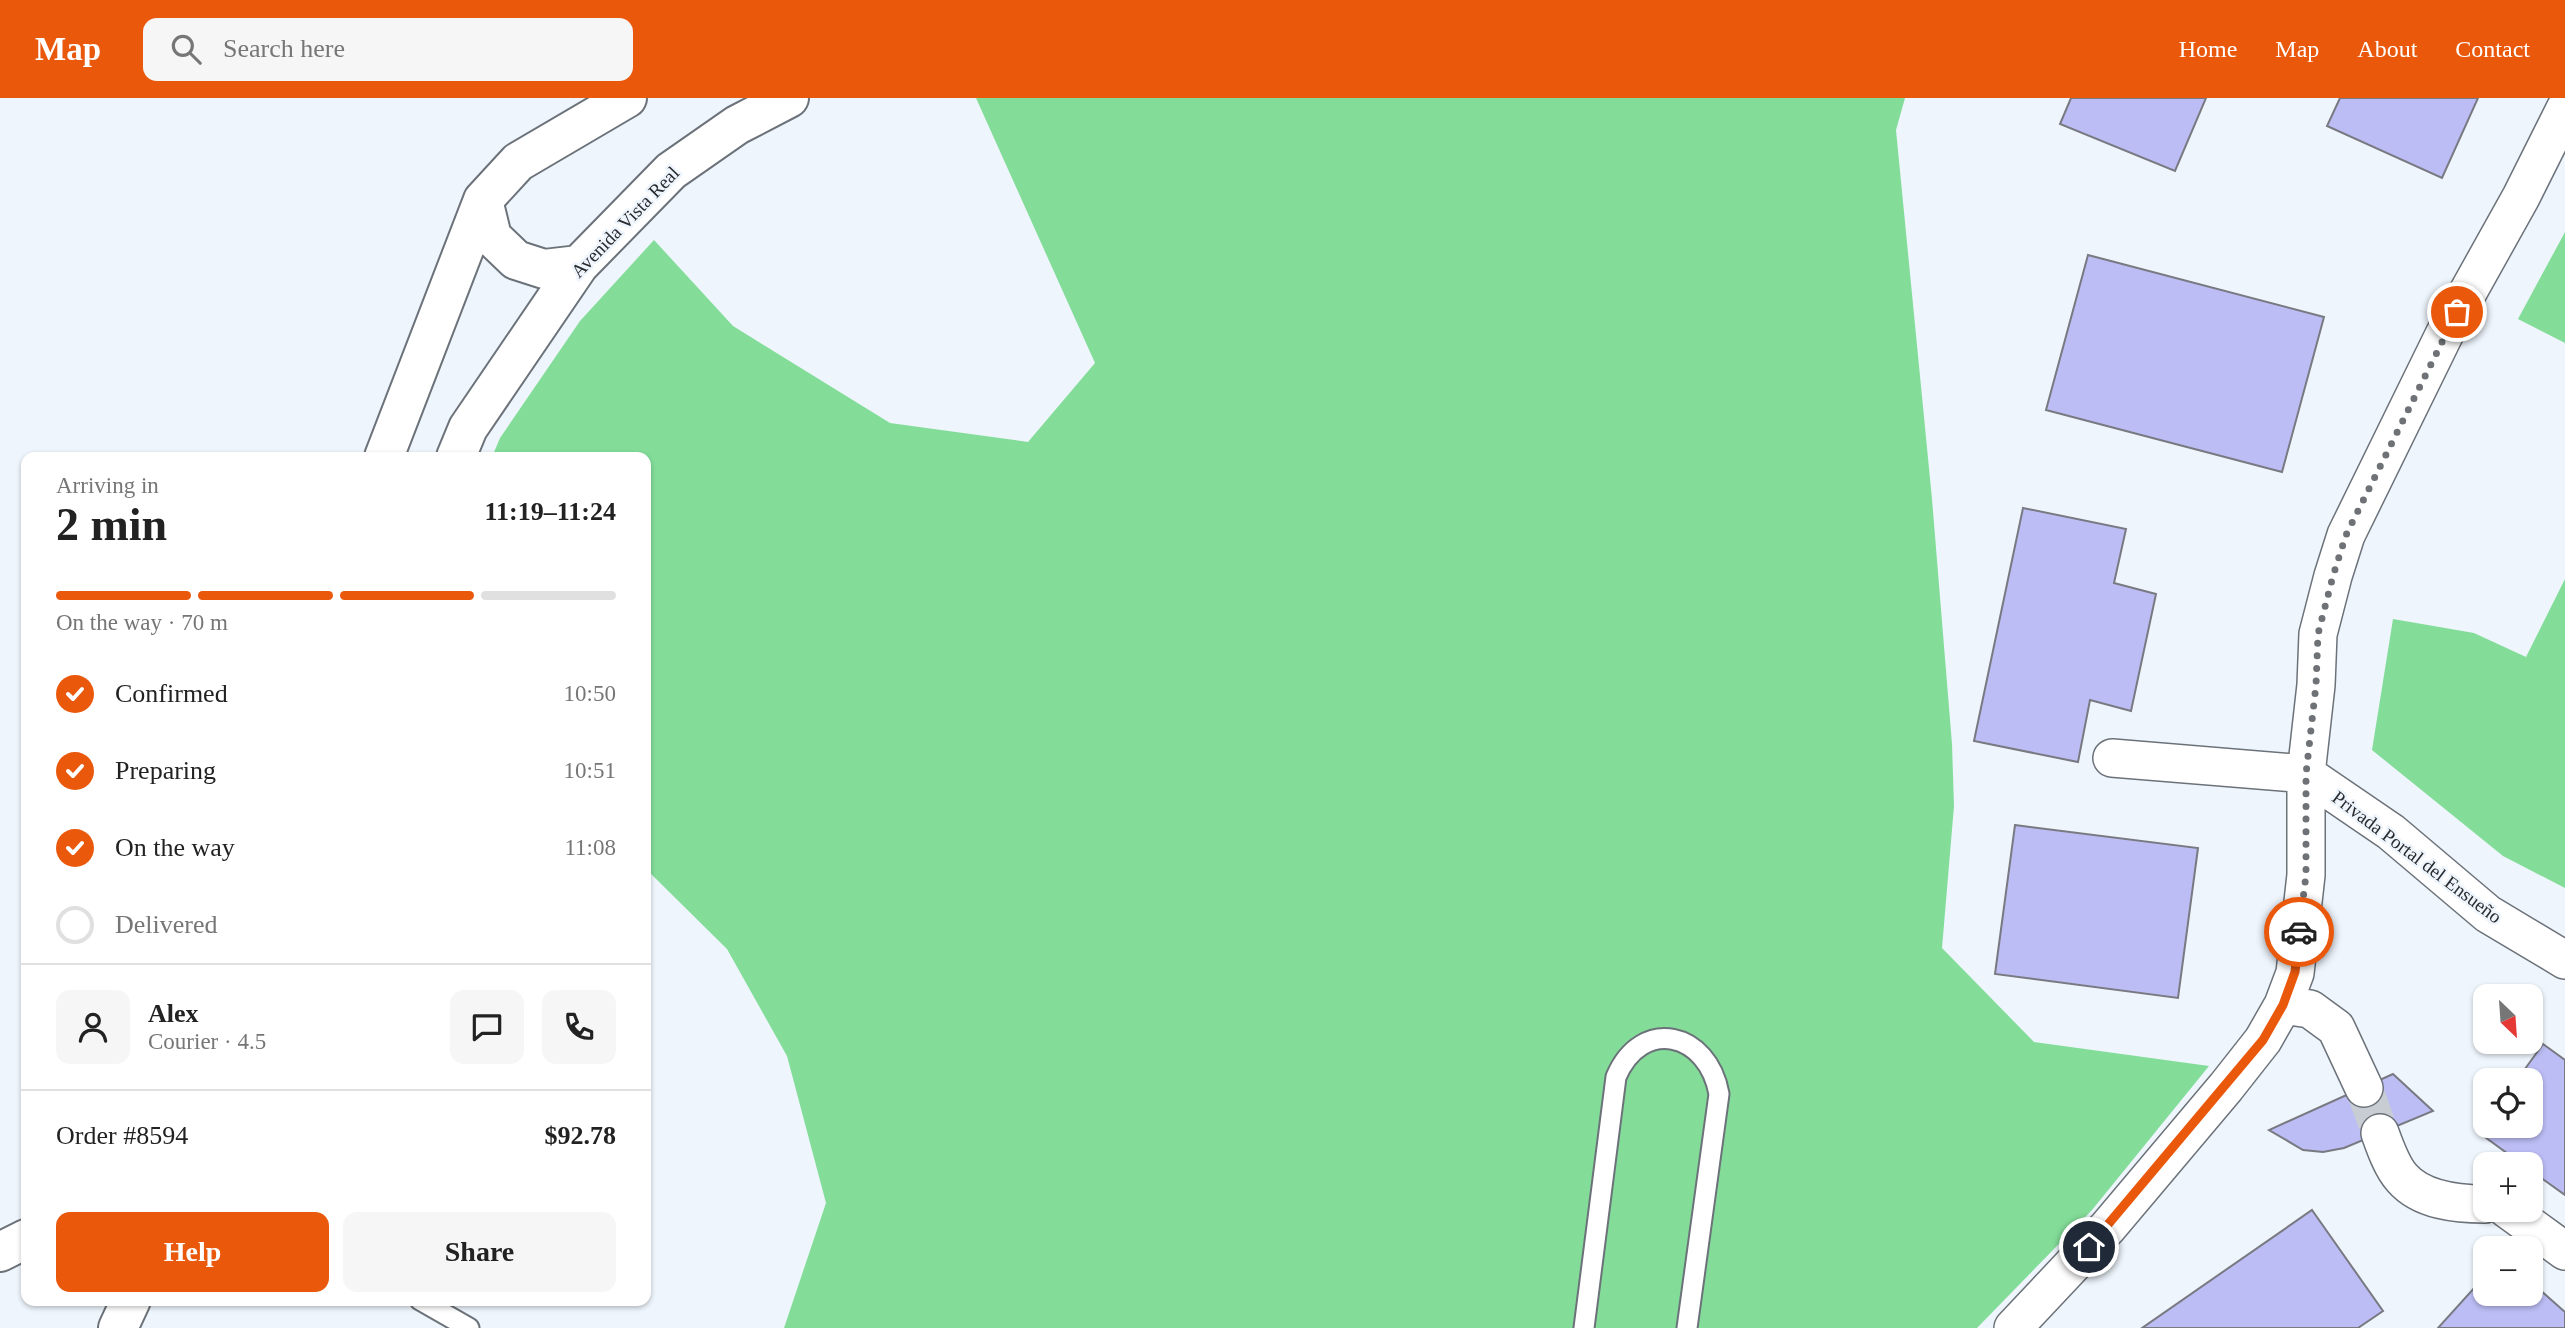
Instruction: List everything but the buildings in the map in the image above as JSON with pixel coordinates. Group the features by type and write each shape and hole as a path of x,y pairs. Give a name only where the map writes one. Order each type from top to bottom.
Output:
{"street":[{"path":"386,452 483,200 519,162 627,98"},
{"name":"Avenida Vista Real","path":"458,452 468,428 579,265 671,171 737,125 789,98"},
{"path":"2013,1328 2108,1227 2226,1087 2263,1040 2283,1005 2295,972 2306,875 2306,774 2316,685 2318,634 2346,535 2444,335 2521,197 2565,109"},
{"path":"483,200 492,237 516,260 544,269 579,265"},
{"path":"2112,758 2306,774"},
{"name":"Privada Portal del Ensueño","path":"2306,774 2391,832 2488,914 2565,960"},
{"path":"2283,1005 2310,1009 2336,1028 2364,1087"},
{"path":"2380,1133 2402,1179 2429,1197 2473,1204"},
{"path":"2525,1222 2565,1251"},
{"path":"0,1252 21,1242"},
{"path":"118,1328 128,1306"}],"lane":[{"path":"1584,1328 1616,1077 1622,1062 1633,1050 1648,1041 1664,1039 1681,1042 1696,1049 1709,1062 1716,1077 1719,1094 1687,1328"},
{"path":"431,1306 470,1328"}],"green space":[{"path":"976,98 1905,98 1896,130 1932,499 1952,744 1954,806 1942,948 2034,1042 2209,1066 2092,1210 1977,1328 784,1328 826,1203 787,1056 727,949 651,874 651,452 494,452 500,438 580,321 654,240 733,326 890,423 1028,442 1095,363"},
{"path":"2565,232 2565,343 2518,319"},
{"path":"2565,579 2565,888 2503,856 2372,750 2393,619 2474,633 2526,657"}],"tunnel":[{"path":"2364,1088 2380,1133"}],"way so far":[{"path":"2299,932 2306,875 2306,774 2316,685 2318,634 2346,535 2457,312"}],"route":[{"path":"2089,1247 2263,1040 2283,1005 2295,972 2299,932"}]}
